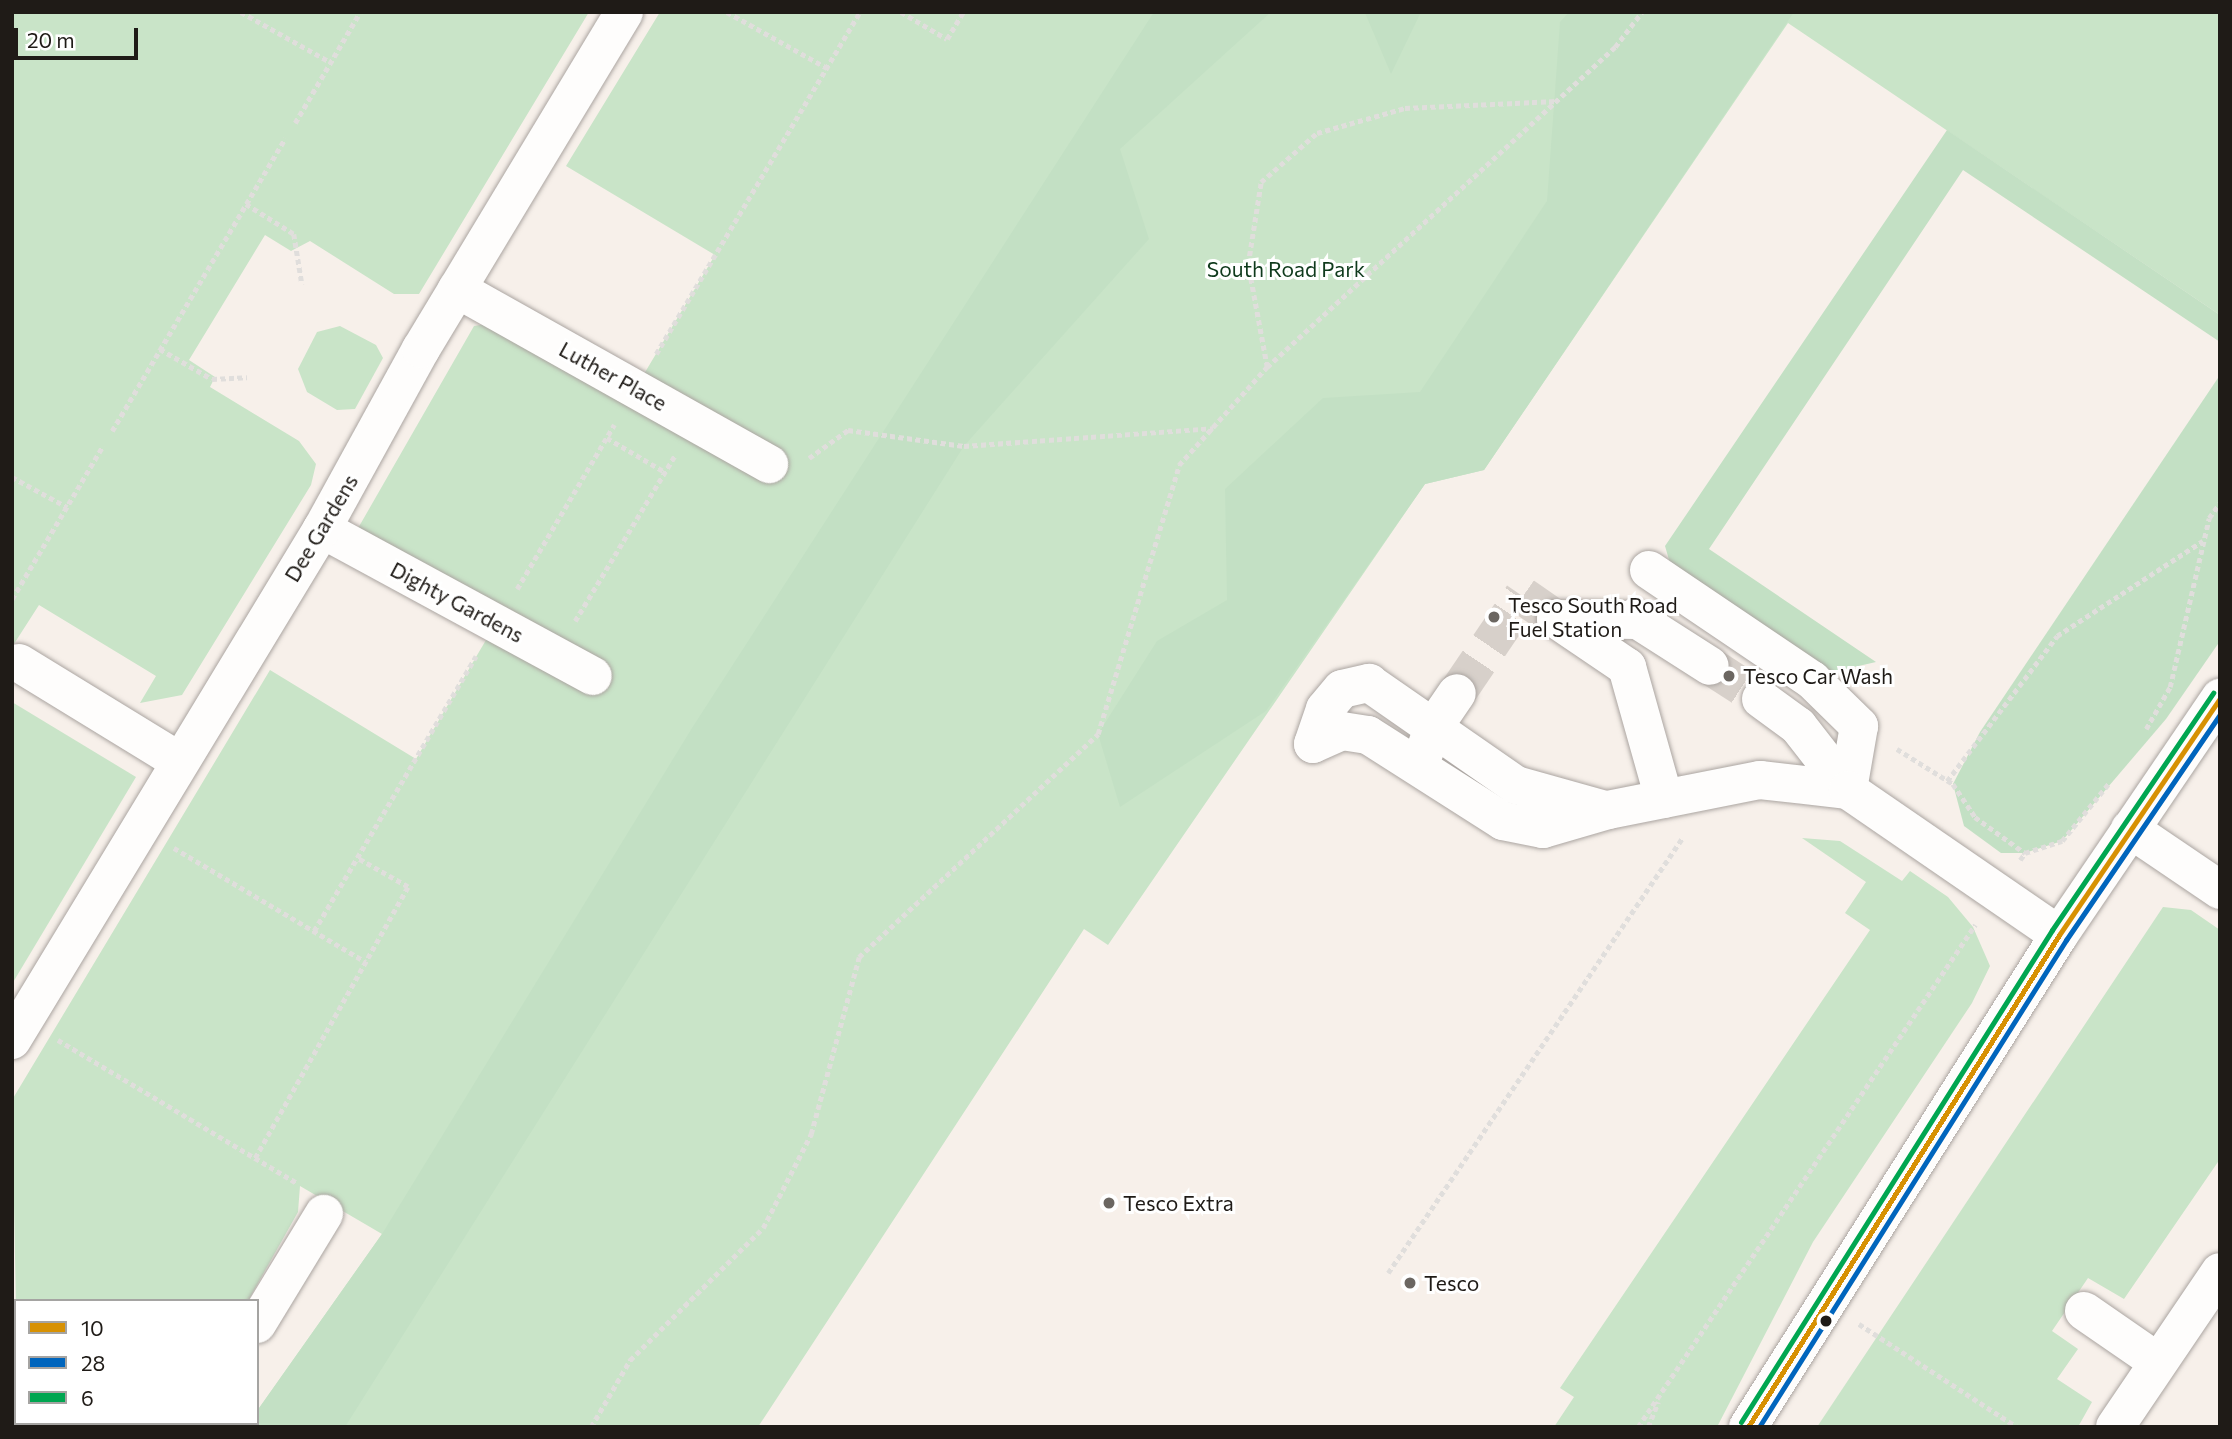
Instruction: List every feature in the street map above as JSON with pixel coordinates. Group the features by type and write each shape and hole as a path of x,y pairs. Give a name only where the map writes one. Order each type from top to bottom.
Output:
{"street":[{"name":"Dee Gardens","path":"18,1030 322,529 457,289 624,12"},
{"name":"Luther Place","path":"457,289 769,464"},
{"name":"Dighty Gardens","path":"322,529 593,676"},
{"path":"1649,570 1812,680 1859,726 1848,790"},
{"path":"1664,799 1627,667 1556,619 1639,620 1710,666"},
{"path":"19,663 179,761"},
{"path":"1608,810 1516,785 1368,683 1342,689 1325,709 1312,744 1342,731 1368,735 1503,821 1543,828 1608,810 1718,786 1760,780 1848,790"},
{"path":"1418,768 1433,728 1457,693"},
{"path":"1748,1427 2059,935 2220,698"},
{"path":"1761,699 1798,726 1848,790 2059,935"},
{"path":"2130,829 2220,890"},
{"path":"259,1321 324,1214"},
{"path":"2115,1427 2220,1272"},
{"path":"2084,1311 2158,1362"}],"path":[{"path":"241,12 330,62"},
{"path":"295,123 360,12"},
{"path":"727,12 827,68"},
{"path":"314,931 860,12"},
{"path":"901,12 947,39 963,12"},
{"path":"591,1427 631,1360 763,1228 811,1134 859,957 1098,734 1179,465 1267,367 1558,101 1615,47 1642,12"},
{"path":"1267,367 1248,264 1261,182 1317,133 1405,108 1558,101"},
{"path":"112,431 285,138"},
{"path":"246,204 294,234 302,284"},
{"path":"160,349 212,379 247,377"},
{"path":"555,655 695,422"},
{"path":"769,464 789,473 848,430 964,446 1085,434 1214,428"},
{"path":"607,438 665,472"},
{"path":"12,599 103,446"},
{"path":"12,477 67,507"},
{"path":"2144,733 2170,687 2209,518 2220,503"},
{"path":"1947,781 2057,636 2204,540"},
{"path":"1859,726 1947,781 1975,817 2025,853"},
{"path":"1638,1427 2025,853 2062,841 2114,777"},
{"path":"1388,1273 1718,786"},
{"path":"140,827 366,962"},
{"path":"255,1158 408,887 357,858"},
{"path":"18,1030 300,1185 324,1214"},
{"path":"1826,1303 2017,1427"},
{"path":"1648,1427 1662,1391"}],"green space":[{"path":"12,12 589,12 419,294 394,294 310,241 291,251 265,235 189,360 215,377 210,387 299,441 316,464 311,485 182,695 140,703 156,676 39,605 12,647"},
{"name":"South Road Park","path":"660,12 2220,12 2220,315 1788,23 1484,470 1425,484 1108,945 1084,929 758,1427 246,1427 259,1425 259,1408 382,1234 300,1186 298,1212 249,1299 16,1299 12,1100 270,670 416,759 496,623 357,530 474,326 486,324 641,379 715,255 566,166"},
{"path":"1154,12 1271,12 1120,149 1149,239 964,446 345,1427 246,1427 259,1425 259,1408 382,1234 692,728"},
{"path":"1352,12 1421,12 1391,74 1365,13"},
{"path":"1569,12 1794,12 1484,470 1425,484 1266,711 1120,807 1098,734 1157,641 1227,600 1225,489 1323,398 1420,392 1547,201 1560,22"},
{"path":"1947,130 2220,315 2220,342 1963,170 1709,549 1876,662 1828,673 1672,570 1665,546"},
{"path":"340,326 376,345 383,358 355,409 337,410 307,392 298,369 317,332"},
{"path":"2220,375 2220,641 2166,719 2062,841 2025,853 2001,853 1964,826 1953,784 1980,732"},
{"path":"12,702 136,777 12,984"},
{"path":"1802,838 1840,841 1902,881 1910,871 1948,897 1973,927 1990,966 1972,1003 1813,1242 1717,1427 1554,1427 1574,1397 1560,1388 1870,930 1845,913 1866,882"},
{"path":"2163,907 2191,910 2220,930 2220,1159 2124,1299 2088,1278 2052,1331 2078,1349 2057,1379 2092,1402 2078,1427 1817,1427"}],"tunnel":[{"path":"1457,693 1523,596 1556,619"},
{"path":"1710,666 1761,699"}],"transit line":[{"name":"6","path":"1741,1422 2052,930 2213,693"},
{"name":"10","path":"1748,1427 2059,935 2220,698"},
{"name":"28","path":"1759,1427 2066,940 2220,714"}],"place":[{"name":"Tesco South Road Fuel Station","path":"1494,617"},
{"name":"Tesco Car Wash","path":"1729,676"},
{"name":"Tesco Extra","path":"1109,1203"},
{"name":"Tesco","path":"1410,1283"}]}
